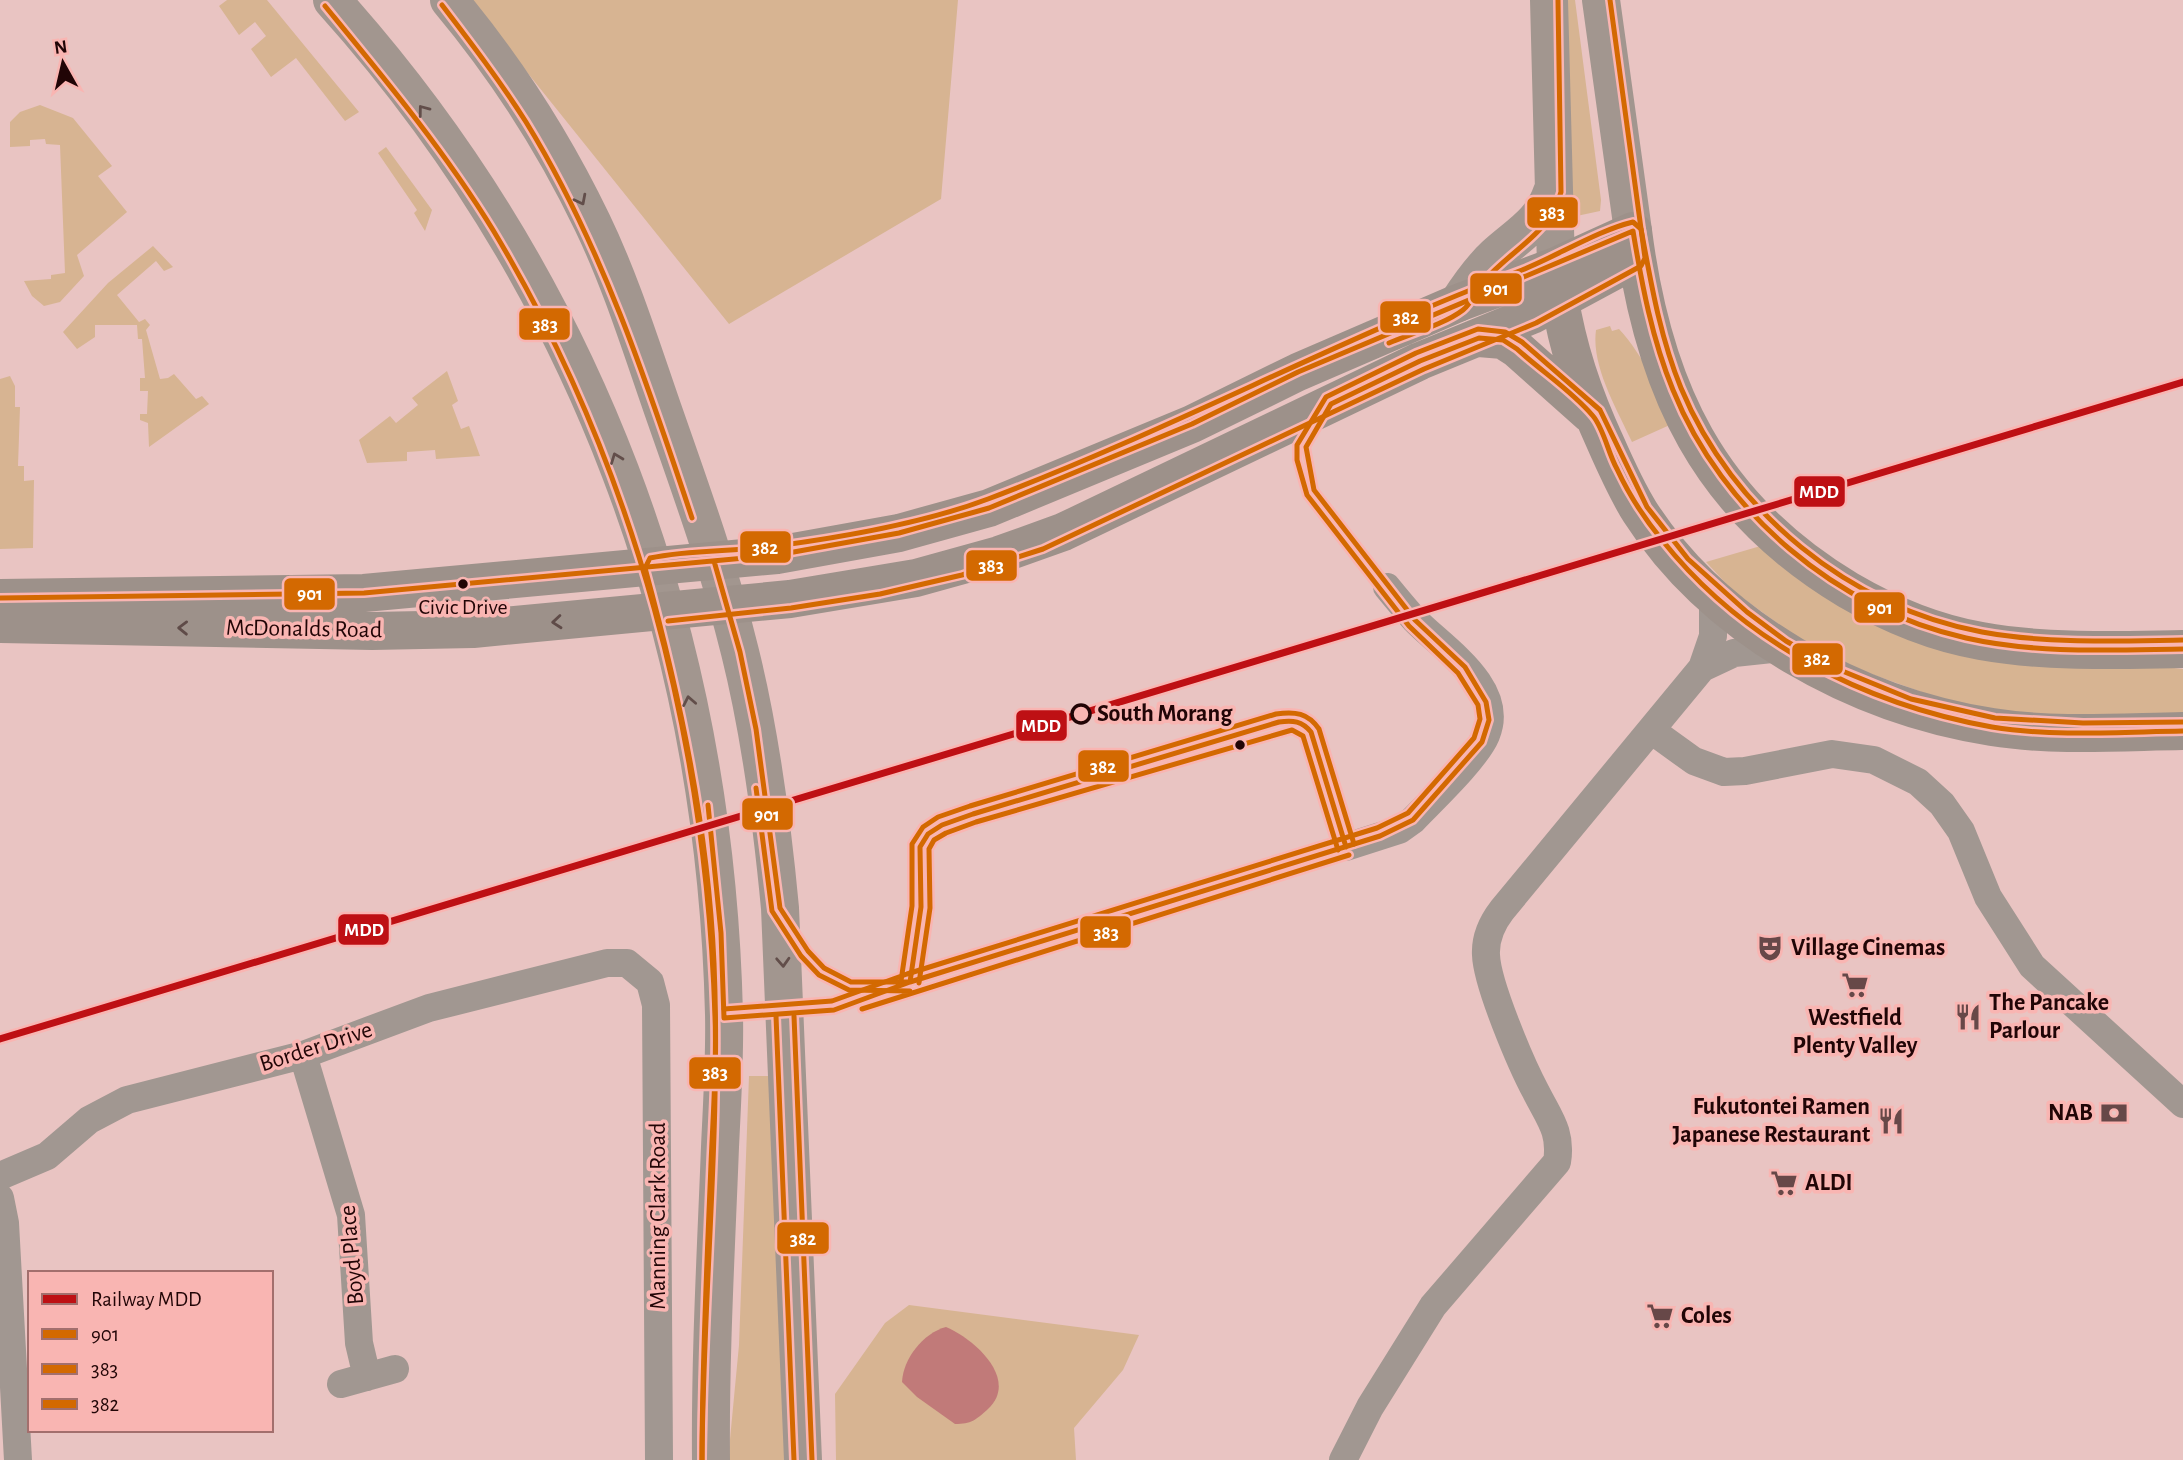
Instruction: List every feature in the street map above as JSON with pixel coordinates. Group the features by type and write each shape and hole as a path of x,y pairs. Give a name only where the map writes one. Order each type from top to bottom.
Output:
{"main road":[{"path":"332,0 398,76 500,224 575,363 622,475 667,612 698,746 715,864 724,1018 711,1460"},
{"path":"449,0 502,70 539,126 593,223 622,292 727,606 756,729 775,851 784,978 803,1460"},
{"path":"1549,0 1552,192 1558,284 1575,370 1616,468 1640,512 1682,565 1713,595 1782,648 1826,674 1869,693 1951,719 1994,727 2038,731 2183,731"},
{"path":"1601,0 1641,296 1663,370 1704,454 1724,482 1770,531 1821,574 1898,616 1938,631 2025,647 2183,649"},
{"path":"1458,303 1475,277 1494,257 1533,228 1544,213 1552,192"},
{"name":"McDonalds Road","path":"0,624 396,631 473,629 727,606 879,585 960,566 1040,541 1420,361 1479,338 1558,284 1635,245"},
{"name":"McDonalds Road","path":"0,598 364,593 777,555 869,539 989,508 1192,424 1298,372 1458,303 1558,284"},
{"path":"1479,338 1503,340 1517,349 1594,417"}],"street":[{"path":"1346,847 1399,830 1413,820 1482,742 1489,720 1479,686 1465,667 1415,620 1387,587"},
{"path":"1343,1460 1370,1407 1433,1306 1557,1162 1559,1135 1556,1126 1530,1081 1490,977 1486,955 1488,935 1503,910 1702,668 1713,636 1713,595"},
{"path":"1702,668 1734,653 1782,648"},
{"path":"1651,730 1694,761 1724,772 1745,771 1832,754 1874,760 1918,782 1942,804 1961,831 1988,897 2032,966 2183,1104"},
{"name":"Border Drive","path":"0,1177 47,1156 89,1120 127,1100 303,1055 429,1008 607,963 627,963 645,975"},
{"name":"Manning Clark Road","path":"645,975 654,993 656,1005 659,1460"},
{"name":"Boyd Place","path":"303,1055 351,1215 359,1343 354,1381 395,1369"},
{"path":"0,1198 5,1223 18,1460"}],"shaded area":[{"path":"227,0 267,0 359,112 345,121 296,58 271,77 251,49 266,36 255,22 239,35 219,6"},
{"path":"469,0 958,0 941,199 729,324"},
{"path":"1563,0 1575,0 1601,200 1600,211 1572,217"},
{"path":"40,105 73,118 112,166 98,176 127,212 77,255 84,276 60,302 44,306 32,296 24,281 51,279 51,275 65,273 60,145 46,144 45,139 30,140 30,146 10,147 10,122 20,112"},
{"path":"386,147 432,210 425,231 414,213 417,210 378,153"},
{"path":"153,246 173,267 164,271 156,261 117,295 139,322 145,319 150,325 146,330 160,379 174,374 196,399 202,396 209,404 149,447 148,423 140,420 140,414 147,414 148,391 140,391 140,378 145,378 142,339 138,339 137,325 95,325 95,337 77,349 63,332 108,283"},
{"path":"1610,326 1612,331 1619,329 1636,351 1650,374 1672,424 1632,442 1606,387 1597,358 1596,330"},
{"path":"447,371 458,401 452,405 461,429 469,426 480,456 436,459 435,450 407,452 407,461 367,463 359,440 390,416 396,423 418,405 412,398"},
{"path":"10,376 15,386 15,407 20,407 18,466 24,466 24,481 34,480 33,548 0,549 0,379"},
{"path":"1764,545 1813,584 2127,663 2183,669 2183,718 2060,719 1969,709 1824,657 1733,591 1706,562"},
{"path":"749,1076 774,1076 789,1460 728,1460 739,1345"},
{"path":"909,1305 1139,1335 1123,1370 1074,1428 1076,1460 836,1460 835,1394 885,1323"},
{"path":"946,1327 980,1350 996,1373 999,1385 996,1397 988,1409 977,1419 965,1423 955,1424 917,1397 902,1382 906,1365 916,1348 930,1335"}],"rail line":[{"name":"MDD","path":"0,1039 2183,382"}],"transit line":[{"name":"383","path":"1389,343 1437,324 1463,310 1485,280 1539,230 1556,207 1561,192 1558,0"},
{"name":"383","path":"668,621 791,608 880,594 962,575 1043,549 1424,369 1536,323 1641,266 1645,258 1610,0"},
{"name":"383","path":"442,5 526,122 577,216 620,315 692,518"},
{"name":"383","path":"325,6 413,115 454,171 493,230 543,321 587,414 624,511 654,609 679,709 697,810 709,913 715,1016 702,1460"},
{"name":"382","path":"702,1460 714,1149 714,963 699,813 681,714 645,568 650,558 681,553 760,548 829,538 911,522 963,508 1122,444 1387,325 1535,264 1606,231 1633,222 1641,229 1667,349 1681,388 1703,433 1731,475 1764,513 1801,547 1842,577 1886,601 1933,620 1982,632 2057,640 2183,640"},
{"name":"901","path":"0,598 364,593 777,555 899,533 989,508 1192,424 1298,372 1633,231 1653,332 1673,390 1694,435 1721,476 1753,515 1790,549 1830,579 1873,605 1919,624 1966,638 2047,649 2183,649"},
{"name":"382","path":"724,1009 832,1001 907,974 1377,828 1408,813 1474,738 1480,719 1478,705 1458,673 1409,626 1307,495 1297,460 1297,445 1326,397 1416,353 1478,329 1505,332 1522,342 1600,410 1647,507 1688,559 1747,612 1786,641 1830,666 1911,699 1995,718 2083,723 2183,722"},
{"name":"901","path":"724,1018 834,1010 910,982 1380,836 1413,820 1482,742 1489,720 1486,702 1465,667 1415,620 1314,490 1306,447 1331,404 1420,361 1479,338 1503,340 1517,349 1585,407 1600,428 1614,463 1643,515 1694,577 1730,609 1810,664 1898,703 1944,717 1992,727 2063,733 2183,731"},
{"name":"901","path":"714,561 740,652 756,729 780,908 808,951 824,968 851,982 910,982"},
{"name":"382","path":"901,981 912,906 912,844 923,827 938,817 970,806 1276,714 1295,713 1306,716 1319,729 1354,844"},
{"name":"901","path":"910,982 921,907 920,847 928,834 942,825 973,814 1279,722 1293,721 1301,723 1311,732 1346,847"},
{"name":"383","path":"919,983 930,908 929,849 934,840 946,833 976,822 1292,730 1303,736 1338,850"},
{"name":"383","path":"756,788 772,911 801,956 819,975 849,990 910,991"},
{"name":"901","path":"708,805 721,933 724,1018"},
{"name":"383","path":"862,1009 1349,855"},
{"name":"383","path":"776,1016 794,1460"},
{"name":"382","path":"794,1016 812,1460"}],"place":[{"name":"Civic Drive","path":"463,584"},
{"name":"South Morang","path":"1081,714"},
{"name":"Village Cinemas","path":"1770,948"},
{"name":"Westfield Plenty Valley","path":"1855,985"},
{"name":"The Pancake Parlour","path":"1968,1017"},
{"name":"NAB","path":"2114,1113"},
{"name":"Fukutontei Ramen Japanese Restaurant","path":"1891,1121"},
{"name":"ALDI","path":"1784,1183"},
{"name":"Coles","path":"1660,1316"}]}
